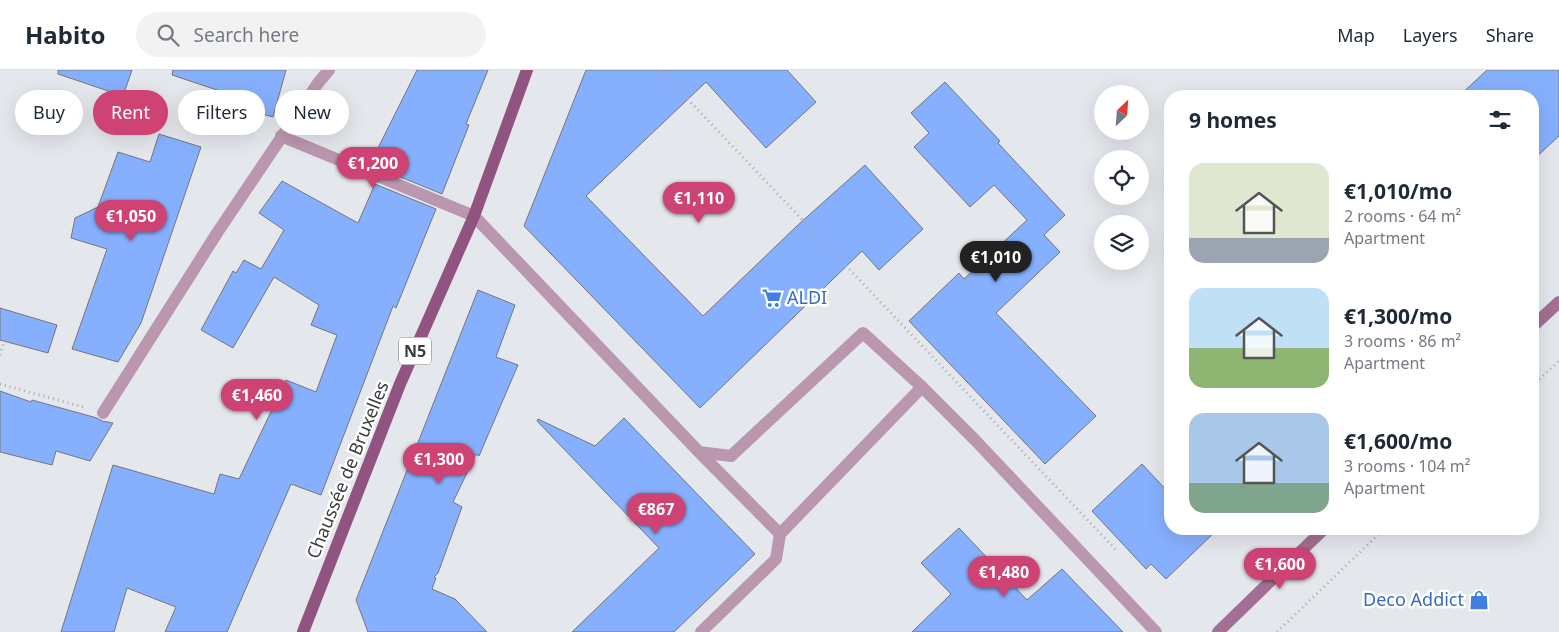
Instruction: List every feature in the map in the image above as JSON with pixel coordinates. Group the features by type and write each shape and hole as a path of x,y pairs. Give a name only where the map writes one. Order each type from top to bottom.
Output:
{"main road":[{"name":"Chaussée de Bruxelles","path":"303,632 400,384 474,216 527,70"},
{"path":"1539,321 1559,302"},
{"path":"1218,632 1318,535"}],"street":[{"path":"103,413 212,241 281,136 328,70"},
{"path":"281,136 474,216 699,452 780,534"},
{"path":"699,452 731,456 863,333 922,387 974,440 1156,632"},
{"path":"701,632 776,559 780,534 922,387"}],"path":[{"path":"660,70 1118,552"},
{"path":"0,355 11,318"},
{"path":"1539,379 1559,360"},
{"path":"0,384 103,413"},
{"path":"1276,632 1378,535"}],"building":[{"path":"58,70 132,70 125,90 105,90 58,74"},
{"path":"173,70 286,70 280,90 275,90 273,117 265,115 265,90 217,90 172,75"},
{"path":"417,70 488,70 466,124 469,125 442,194 381,169 386,158 375,154"},
{"path":"586,70 787,70 816,102 766,148 706,82 586,196 703,316 799,224 865,165 923,229 879,270 862,251 700,408 524,226"},
{"path":"1487,70 1559,70 1559,136 1539,155 1539,90 1465,90"},
{"path":"945,82 1000,141 998,143 1065,215 1044,235 1060,252 996,313 1096,416 1045,464 909,321 959,273 964,279 1027,220 994,185 970,207 914,147 929,133 911,113"},
{"path":"159,135 201,147 141,323 118,362 72,349 107,249 71,238 75,218 98,207 118,152 150,162"},
{"path":"282,181 358,223 375,184 436,209 396,308 393,306 321,495 291,484 227,632 165,632 176,607 127,588 114,632 61,632 113,465 214,494 220,474 239,479 286,380 316,392 337,335 311,325 319,305 274,277 233,348 201,330 233,271 236,273 244,260 261,269 284,230 259,213"},
{"path":"478,290 515,305 496,357 518,365 479,456 476,454 453,502 462,507 438,573 434,577 436,578 432,589 455,599 487,632 368,632 356,600"},
{"path":"0,308 57,325 48,353 0,340"},
{"path":"0,391 31,402 32,400 113,423 90,461 56,451 52,465 0,452"},
{"path":"624,418 755,554 674,632 572,632 659,548 537,421 538,419 595,446"},
{"path":"1142,464 1164,488 1164,535 1212,535 1166,579 1151,564 1146,569 1092,511"},
{"path":"959,528 1027,600 1062,569 1123,632 912,632 951,594 921,563"}],"place":[{"name":"ALDI","path":"772,298"},
{"name":"Deco Addict","path":"1479,600"}]}
